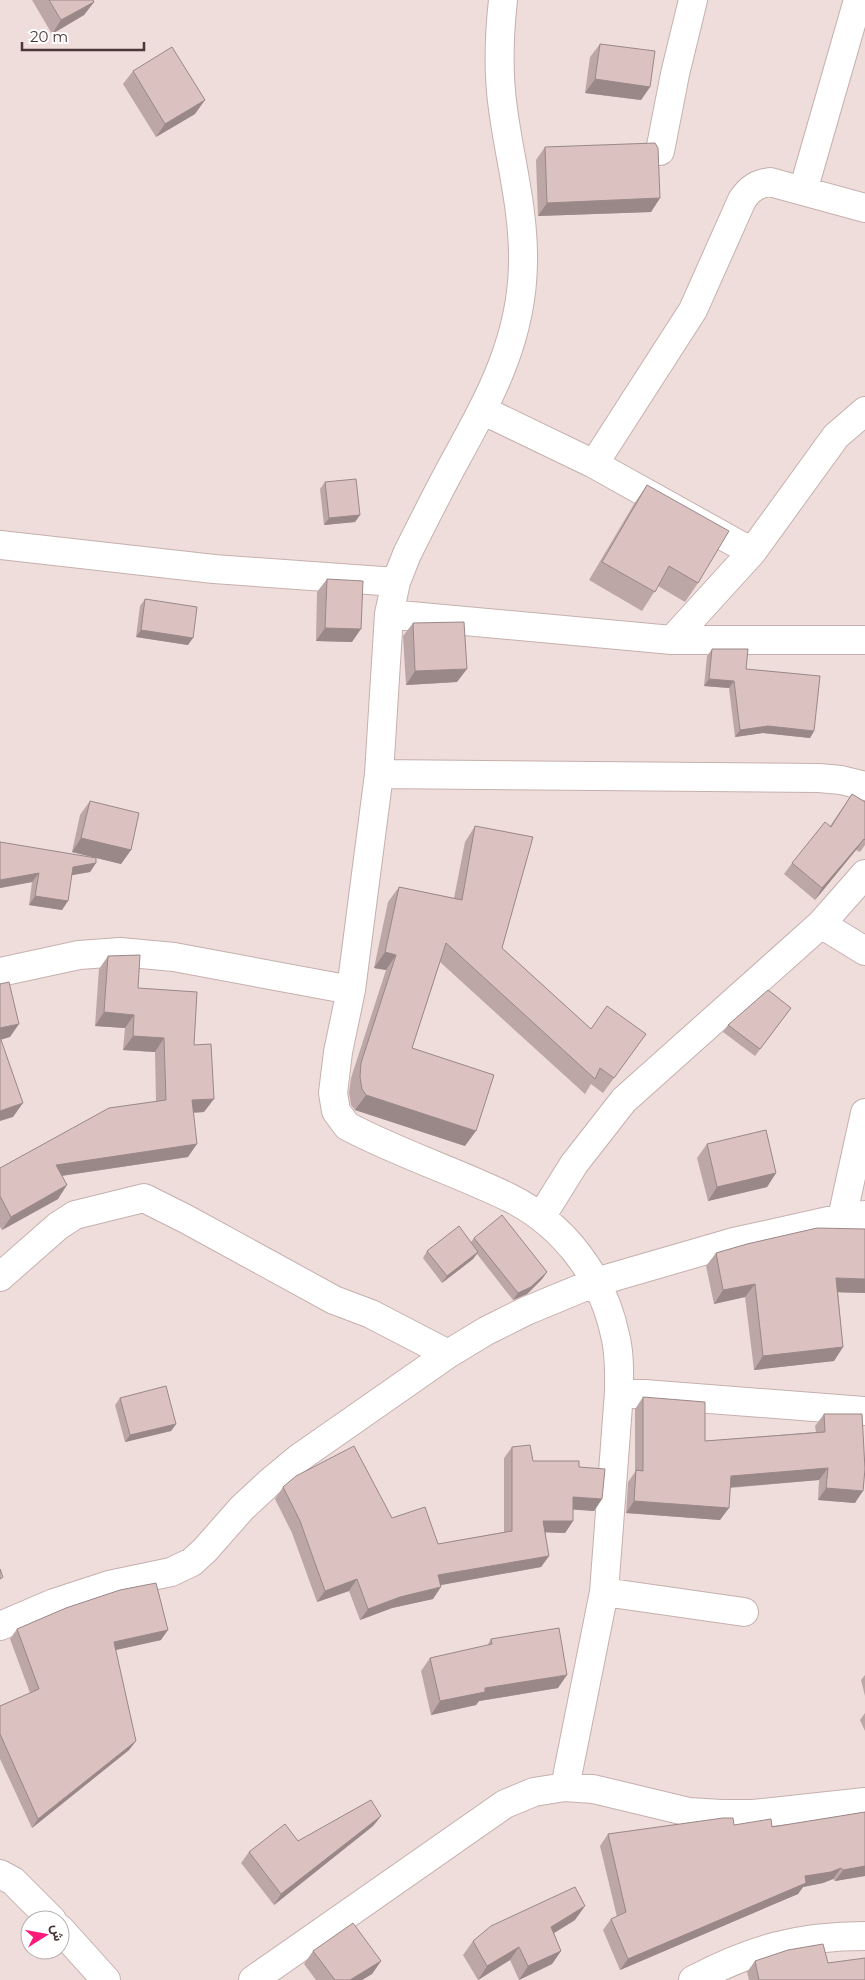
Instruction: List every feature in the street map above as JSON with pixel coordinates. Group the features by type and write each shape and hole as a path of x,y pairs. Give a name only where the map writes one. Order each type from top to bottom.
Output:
{"street":[{"path":"503,0 500,70 503,108 522,224 523,263 520,301 512,339 499,376 407,554 396,582 389,614 379,774 351,990 338,1052 333,1093 336,1111 348,1126 512,1199 541,1217 562,1236 581,1258 596,1282 608,1308 616,1336 619,1392 604,1592 565,1787"},
{"path":"660,152 675,74 693,0"},
{"path":"803,191 858,0"},
{"path":"594,464 693,310 748,190 758,184 770,182 865,208"},
{"path":"482,410 594,464 752,552"},
{"path":"672,640 752,552 836,436 865,411"},
{"path":"0,546 214,570 396,582"},
{"path":"389,614 672,640 787,638 865,640"},
{"path":"379,774 819,778 842,780 865,786"},
{"path":"541,1217 574,1164 624,1100 821,924 865,874"},
{"path":"821,924 865,950"},
{"path":"0,972 79,955 120,952 174,957 351,990"},
{"path":"0,1626 54,1603 108,1585 171,1572 192,1562 242,1508 299,1458 448,1354 486,1331 526,1311 596,1282 734,1242 853,1216 865,1113"},
{"path":"0,1277 58,1226 75,1215 144,1198 186,1218 334,1300 371,1314 448,1354"},
{"path":"619,1392 865,1411"},
{"path":"604,1592 744,1612"},
{"path":"253,1980 505,1804 534,1792 565,1787 593,1789 689,1812 721,1814 753,1814 865,1802"},
{"path":"4,1881 40,1910"},
{"path":"693,1980 748,1954 777,1945 807,1939 865,1936"},
{"path":"70,1940 106,1980"}],"shaded area":[{"path":"0,0 865,0 865,1980 0,1980"}],"building":[{"path":"49,0 93,0 94,2 61,20"},
{"path":"600,44 655,51 650,87 595,79"},
{"path":"172,47 205,100 165,124 133,71"},
{"path":"655,143 658,148 660,198 547,203 545,147"},
{"path":"356,479 360,515 329,518 325,482"},
{"path":"647,485 729,531 698,583 669,566 655,592 602,562"},
{"path":"327,579 363,581 361,629 325,628"},
{"path":"145,599 197,607 193,638 141,630"},
{"path":"464,622 467,669 415,671 413,623"},
{"path":"712,649 748,649 746,669 820,676 814,731 768,726 740,730 734,681 709,679"},
{"path":"852,794 865,802 865,840 822,888 792,863 825,822 831,827"},
{"path":"90,801 139,813 131,850 81,838"},
{"path":"475,826 533,837 502,948 591,1029 607,1006 646,1034 614,1078 600,1068 595,1079 446,943 412,1048 494,1075 476,1131 366,1095 362,1089 360,1077 361,1063 396,955 385,952 399,887 462,900"},
{"path":"0,842 96,858 96,863 73,867 68,901 35,896 39,873 0,880"},
{"path":"140,955 138,988 197,992 194,1045 211,1044 214,1099 192,1100 197,1144 56,1165 67,1185 11,1217 0,1196 0,1168 109,1108 166,1100 164,1038 133,1036 134,1015 104,1012 108,956"},
{"path":"9,982 19,1024 0,1028 0,984"},
{"path":"768,990 791,1008 760,1049 728,1025"},
{"path":"0,1037 23,1103 0,1111"},
{"path":"766,1130 776,1173 717,1187 707,1144"},
{"path":"502,1215 547,1272 531,1287 518,1293 474,1238"},
{"path":"459,1226 478,1252 447,1276 427,1251"},
{"path":"817,1228 865,1229 865,1279 836,1278 843,1347 763,1356 755,1284 723,1290 716,1253"},
{"path":"166,1386 176,1424 130,1435 120,1398"},
{"path":"643,1397 705,1402 705,1441 825,1432 824,1414 862,1414 865,1469 863,1491 826,1488 828,1468 731,1476 729,1508 634,1501 636,1470 643,1471"},
{"path":"530,1445 533,1461 579,1461 579,1467 605,1469 602,1499 573,1497 573,1521 543,1521 549,1556 438,1575 441,1587 400,1597 368,1609 357,1579 325,1591 300,1521 283,1487 296,1476 354,1446 392,1518 425,1507 438,1544 512,1531 512,1447"},
{"path":"156,1583 168,1630 114,1642 136,1741 38,1819 0,1734 0,1706 39,1689 17,1629 66,1608 120,1590"},
{"path":"559,1628 567,1675 485,1688 485,1692 440,1701 430,1658 492,1644 491,1639"},
{"path":"371,1800 381,1816 281,1894 249,1852 285,1824 298,1841"},
{"path":"865,1812 865,1866 843,1870 841,1868 831,1872 805,1876 806,1883 628,1959 611,1919 626,1912 608,1834 723,1818 733,1818 734,1825 771,1819 772,1827"},
{"path":"575,1887 585,1906 551,1927 561,1951 528,1966 519,1947 487,1966 473,1941 491,1926"},
{"path":"353,1923 381,1961 350,1980 335,1980 313,1951"},
{"path":"823,1944 828,1963 865,1958 865,1980 759,1980 755,1961 788,1950"}]}
